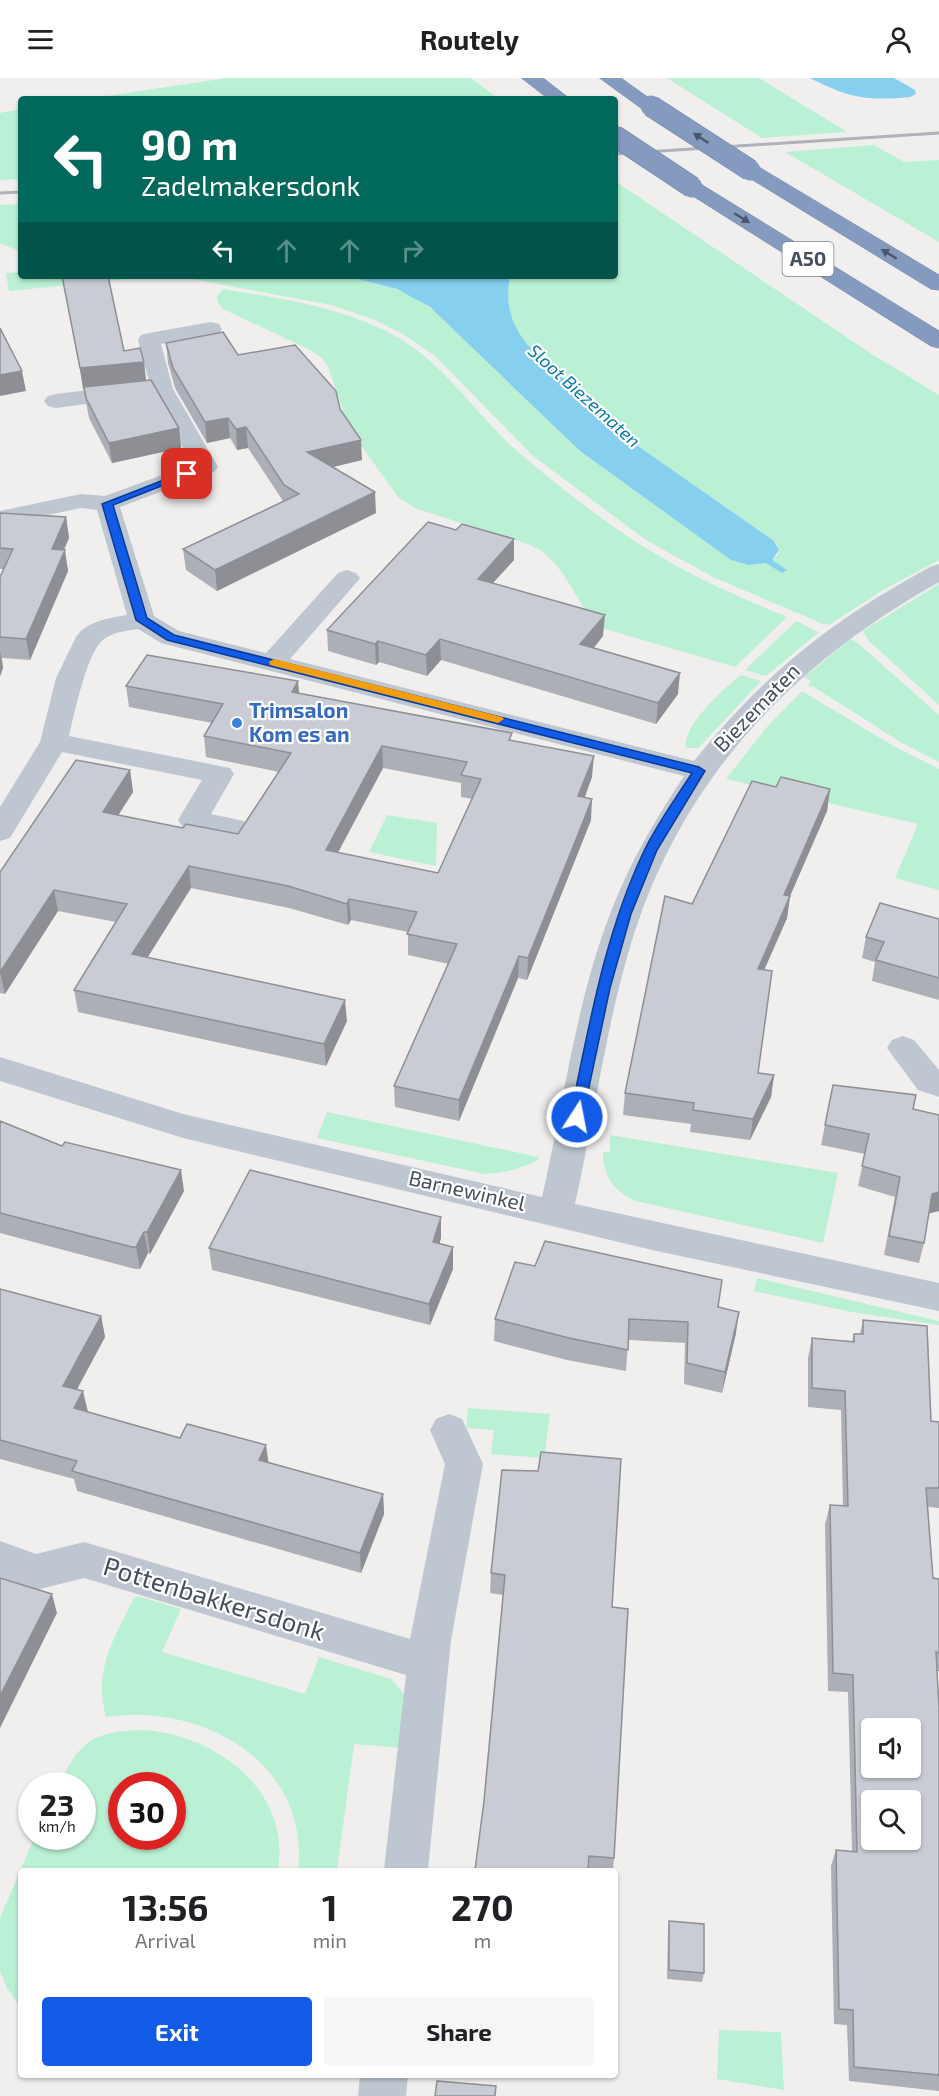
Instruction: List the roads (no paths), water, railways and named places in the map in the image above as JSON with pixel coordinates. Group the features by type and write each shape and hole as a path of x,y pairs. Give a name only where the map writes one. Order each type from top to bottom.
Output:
{"highway":[{"path":"531,78 557,96"},
{"name":"A50","path":"609,78 750,170 939,284"},
{"name":"A50","path":"618,138 692,187 939,341"}],"street":[{"path":"0,518 81,501 107,504 206,467 162,388 149,340 211,329"},
{"path":"56,401 162,388"},
{"path":"107,504 142,620"},
{"name":"Biezematen","path":"556,1211 603,988 625,914 651,850 699,771 756,705 820,646 896,595 939,572"},
{"path":"273,662 346,578"},
{"path":"0,831 54,742 70,678 89,637 108,626 142,620 170,637 699,771"},
{"path":"54,742 220,774 193,820 234,828"},
{"path":"903,1048 930,1082 939,1084"},
{"name":"Barnewinkel","path":"0,1069 183,1126 556,1211 652,1236 939,1298"},
{"path":"406,1868 430,1640 464,1464 449,1430"},
{"name":"Pottenbakkersdonk","path":"0,1559 36,1572 84,1560 428,1663"},
{"path":"382,2096 384,2078"}],"water":[{"path":"810,78 894,78 915,90 916,94 910,97 869,98 847,94"},
{"path":"359,279 510,279 508,295 510,312 516,328 527,344 628,439 774,541 779,550 772,560 787,570 782,573 766,563 748,565 731,560 580,451 430,307 397,289"}],"railway":[{"path":"618,154 939,133"},
{"path":"0,193 18,192"}],"place":[{"name":"Trimsalon Kom es an","path":"237,723"}],"water label":[{"name":"Sloot Biezematen","path":"584,396"}]}
